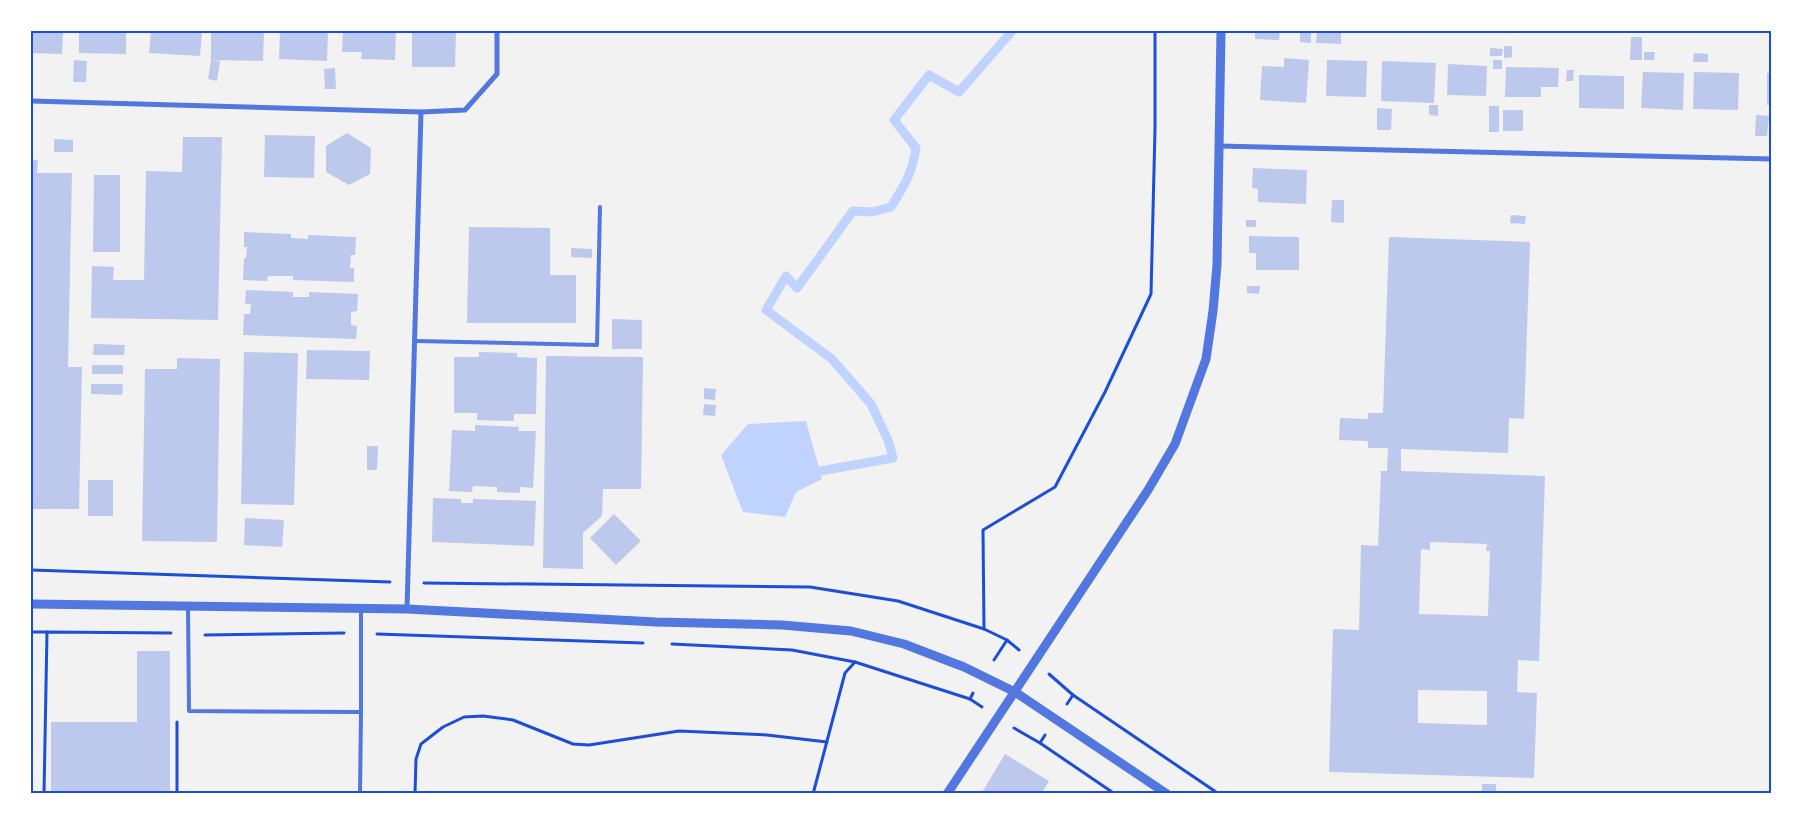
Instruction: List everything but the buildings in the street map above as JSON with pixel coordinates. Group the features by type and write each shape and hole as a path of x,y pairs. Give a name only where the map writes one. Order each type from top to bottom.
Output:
{"street":[{"path":"31,101 421,112 465,110 498,74 497,31"},
{"path":"947,794 1148,490 1175,444 1190,405 1206,359 1216,264 1221,31"},
{"path":"406,609 421,112"},
{"path":"1219,146 1772,159"},
{"path":"31,604 406,609 647,621 782,625 851,631 904,644 984,676 1015,692 1168,794"}],"lane":[{"path":"414,341 597,345 600,207"},
{"path":"188,606 189,711 361,712"},
{"path":"360,794 362,609"}],"path":[{"path":"984,629 983,530 1055,487 1105,392 1151,294 1155,31"},
{"path":"31,570 407,583 810,587 898,602 984,629 1007,640 970,699 855,662 792,650 666,644"},
{"path":"31,632 189,635 361,633 646,643"},
{"path":"44,794 47,632"},
{"path":"814,794 845,673 855,662"},
{"path":"1115,794 1040,743 1073,695 1219,794"},
{"path":"415,794 416,759 421,744 443,727 464,717 483,716 514,720 573,744 589,745 679,731 767,735 827,742"},
{"path":"177,718 177,794"}],"water":[{"path":"806,421 822,479 796,492 785,517 743,512 721,455 748,424"}],"waterway":[{"path":"809,473 893,458 888,440 871,404 832,359 766,310 786,276 797,288 853,211 872,212 891,207 907,179 916,148 894,120 929,75 959,92 1012,31"}]}
